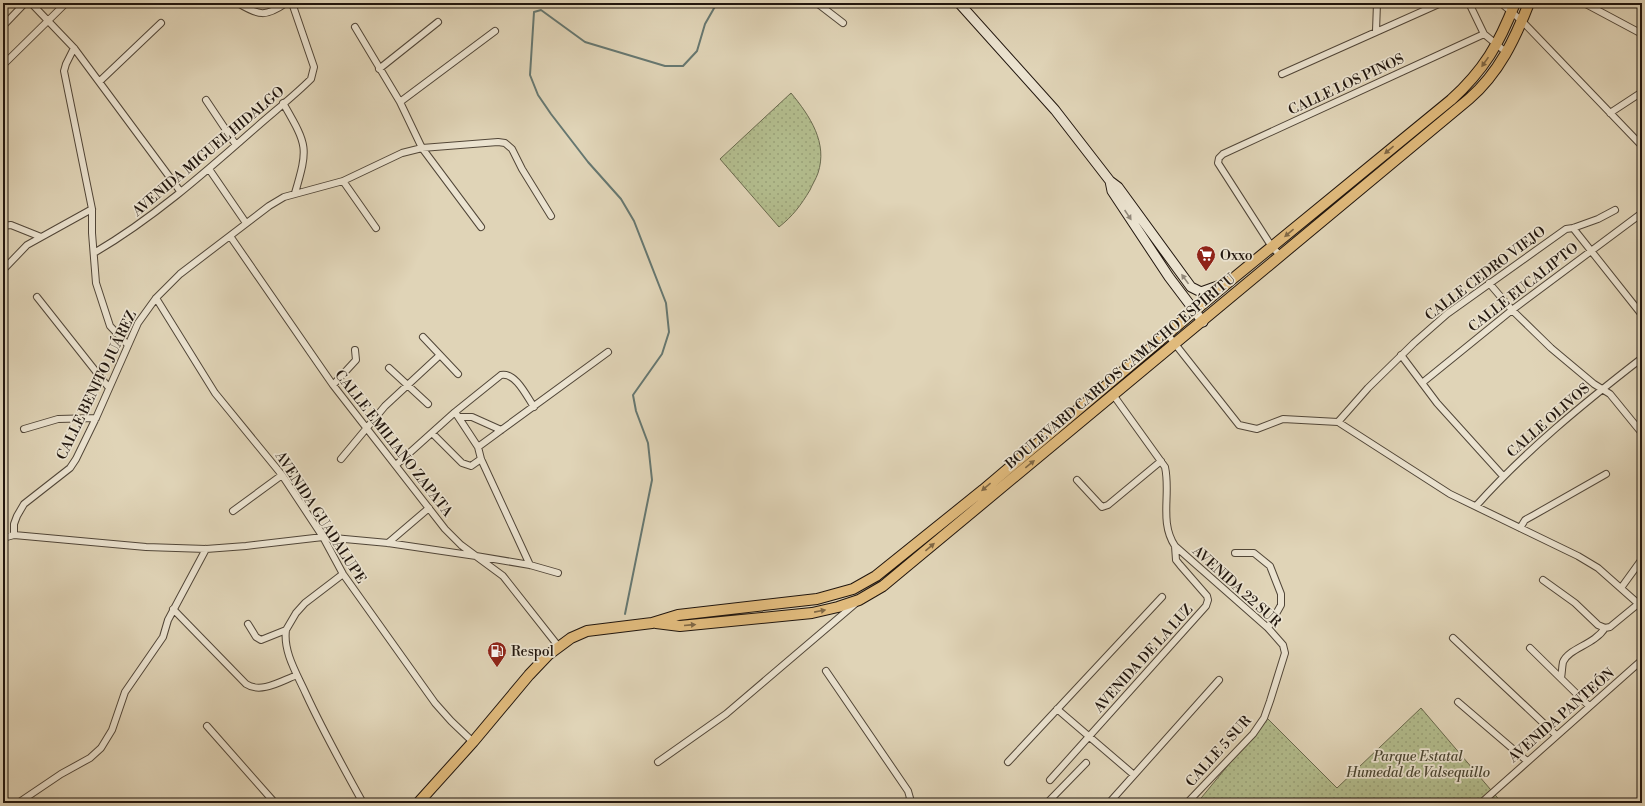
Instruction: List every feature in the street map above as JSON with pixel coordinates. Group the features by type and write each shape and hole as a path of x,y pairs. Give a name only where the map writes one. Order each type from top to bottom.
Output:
{"main road":[{"path":"959,3 1019,68 1077,137 1110,182 1118,187 1191,288 1195,291 1201,292 1230,281"},
{"name":"BOULEVARD CARLOS CAMACHO ESPÍRITU","path":"652,623 680,626 817,612 859,600 886,584 1203,322 1469,99 1494,73 1507,53 1529,3"},
{"name":"BOULEVARD CARLOS CAMACHO ESPÍRITU","path":"418,803 473,742 529,675 571,638 587,632 652,623 678,615 817,599 843,592 866,583 909,551 1168,335 1230,281 1451,100 1472,79 1497,45 1513,8"},
{"path":"1110,182 1112,191 1194,312 1203,322"},
{"path":"1185,299 1195,291"}],"street":[{"path":"3,26 25,3"},
{"path":"31,3 74,48 180,191"},
{"path":"3,65 66,3"},
{"path":"238,3 249,10 264,14 275,11 286,3"},
{"name":"AVENIDA MIGUEL HIDALGO","path":"94,253 139,225 209,168 308,82 313,75 314,67 292,3"},
{"path":"818,3 843,23"},
{"path":"1376,31 1377,3"},
{"path":"1282,74 1441,3"},
{"path":"1469,3 1484,34 1507,53"},
{"path":"1501,3 1513,8 1522,21 1642,146"},
{"path":"1584,3 1642,34"},
{"path":"100,82 161,22"},
{"path":"379,69 438,22"},
{"path":"355,27 400,102 422,148 482,227"},
{"path":"400,102 495,31"},
{"name":"CALLE LOS PINOS","path":"1272,247 1218,163 1219,158 1223,154 1484,34"},
{"path":"74,48 64,71 92,209 96,283 110,326 127,344"},
{"path":"1610,113 1642,92"},
{"path":"206,100 236,144"},
{"path":"282,104 299,132 305,151 304,163 295,193"},
{"name":"CALLE BENITO JUÁREZ","path":"14,535 14,524 20,509 35,495 70,468 96,418 127,344 141,319 156,298 180,274 269,206 295,193 343,181 402,153 422,148 493,142 505,143 512,149 522,169 551,216"},
{"path":"209,168 246,223"},
{"path":"343,181 376,228"},
{"path":"3,270 27,245 92,209"},
{"name":"CALLE CEDRO VIEJO","path":"1338,422 1368,388 1402,354 1447,314 1566,229 1598,219 1615,210"},
{"name":"CALLE EUCALIPTO","path":"1422,383 1512,310 1642,213"},
{"path":"3,226 11,225 41,237"},
{"path":"1573,228 1642,315"},
{"name":"CALLE EMILIANO ZAPATA","path":"230,236 333,384 428,508 445,529 502,576 559,647"},
{"path":"1272,247 1281,256"},
{"path":"1489,283 1512,310 1576,370 1610,394 1641,432"},
{"path":"37,297 109,388"},
{"name":"AVENIDA GUADALUPE","path":"156,298 215,393 282,475 323,537 343,574 435,703 473,742"},
{"path":"1168,335 1239,425 1257,429 1283,419 1338,422 1450,494 1578,556 1598,568 1640,606 1610,627 1605,628 1598,625 1575,603 1544,580"},
{"path":"423,337 458,374"},
{"path":"333,384 353,363 356,357 354,350"},
{"path":"478,447 608,352"},
{"path":"1402,354 1422,383 1459,428 1503,476"},
{"path":"341,459 385,406 440,355"},
{"name":"CALLE OLIVOS","path":"1476,506 1503,476 1602,389 1642,358"},
{"path":"389,368 428,404"},
{"path":"396,465 457,415 498,377 505,374 514,379 534,407"},
{"path":"1114,396 1165,467 1167,478 1166,526 1170,538 1175,546"},
{"path":"457,415 472,417 502,430"},
{"path":"457,415 478,447 481,459 530,565"},
{"path":"24,429 58,419 96,418"},
{"path":"433,434 462,463 471,466 481,459"},
{"path":"1078,480 1102,507 1108,505 1161,461"},
{"path":"1520,528 1525,520 1606,474"},
{"path":"233,511 282,475"},
{"path":"388,543 428,508"},
{"path":"3,538 14,535 146,547 206,548 246,546 323,537 388,543 476,556 530,565 558,573"},
{"name":"AVENIDA 22 SUR","path":"1175,546 1268,628 1283,645"},
{"name":"AVENIDA DE LA LUZ","path":"1050,780 1206,606 1208,600 1207,596 1176,560 1175,546"},
{"path":"18,803 90,758 101,748 108,737 124,692 163,637 173,609 206,548"},
{"path":"1235,553 1254,553 1270,566 1281,594 1281,605 1268,628"},
{"path":"1621,588 1642,559"},
{"path":"343,574 305,603 296,613 286,630 285,641 297,675 326,738 363,803"},
{"path":"1008,762 1162,597"},
{"path":"658,762 726,714 859,600"},
{"path":"173,609 246,684 252,688 264,688 297,675"},
{"path":"248,624 256,637 261,640 286,630"},
{"path":"1561,678 1565,659 1571,653 1596,640 1605,628"},
{"path":"1453,638 1556,735"},
{"name":"CALLE 5 SUR","path":"1187,803 1253,734 1264,718 1285,653 1283,645"},
{"path":"1530,648 1590,706"},
{"name":"AVENIDA PANTEÓN","path":"1481,803 1496,788 1642,660"},
{"path":"826,671 908,791 910,798 907,803"},
{"path":"1109,803 1219,680"},
{"path":"1458,702 1527,761"},
{"path":"1057,709 1134,775"},
{"path":"207,726 275,803"},
{"path":"1047,803 1086,763"}],"green space":[{"path":"791,93 811,121 819,141 821,151 817,175 810,190 793,214 779,227 720,159"},
{"name":"Parque Estatal Humedal de Valsequillo","path":"1421,708 1502,803 1197,803 1267,718 1337,788"}],"waterway":[{"path":"625,614 652,480 648,443 636,411 633,395 662,354 669,332 666,303 634,221 621,199 588,162 538,95 530,75 534,12 541,10 585,42 665,66 683,66 697,51 705,24 717,3"}],"place":[{"name":"Oxxo","path":"1206,272"},
{"name":"Respol","path":"497,668"}]}
